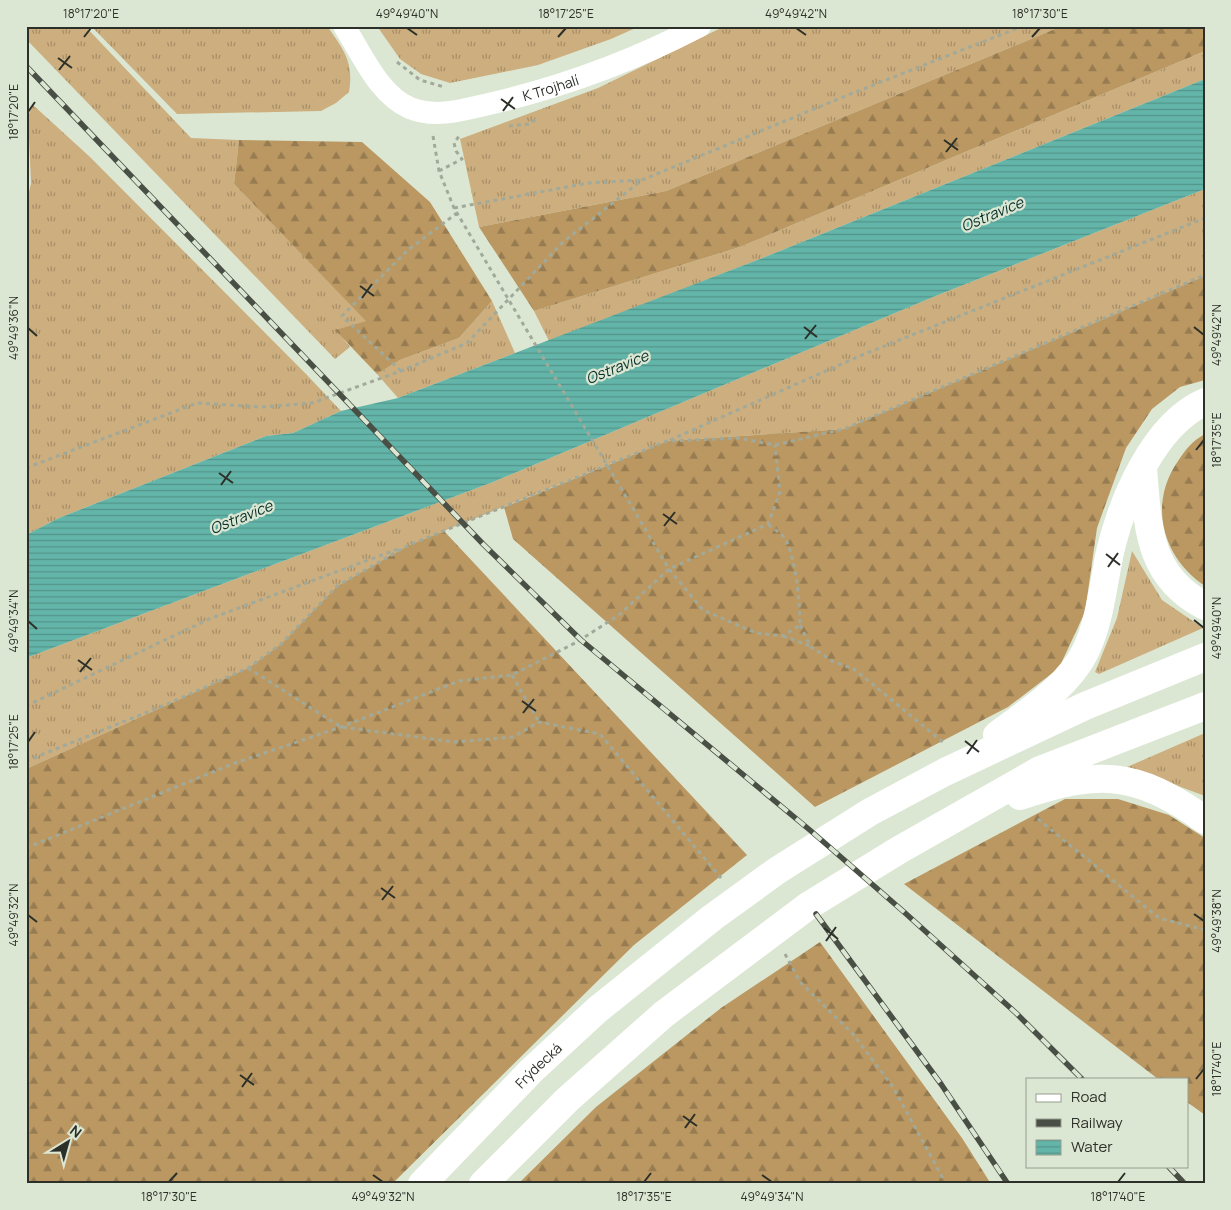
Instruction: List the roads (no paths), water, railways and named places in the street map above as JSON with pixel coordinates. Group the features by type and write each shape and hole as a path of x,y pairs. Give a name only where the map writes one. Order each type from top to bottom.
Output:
{"main road":[{"path":"955,760 1039,702 1078,663 1094,627 1117,525 1143,468 1167,430 1191,408 1205,402"},
{"path":"1143,468 1150,535 1155,556 1178,586 1205,606"},
{"path":"955,760 1205,657"},
{"path":"483,1184 568,1099 664,1014 808,906 899,850 977,809 1040,770 1205,706"},
{"name":"Frýdecká","path":"422,1184 532,1070 597,1010 713,917 786,865 955,760"},
{"path":"977,809 1074,780 1110,777 1134,783 1151,790 1175,801 1205,820"}],"street":[{"name":"K Trojhalí","path":"344,26 391,96 410,108 429,112 451,112 534,93 630,60 700,26"}],"water":[{"name":"Ostravice","path":"1205,79 1205,189 933,297 493,482 26,658 26,535 59,518 266,436 293,433 341,411 398,398 760,259"}],"railway":[{"path":"26,66 483,544 581,640 811,831 904,912 1016,1013 1081,1078"},
{"path":"816,914 941,1084 1008,1184"},
{"path":"1170,1168 1185,1184"}]}
